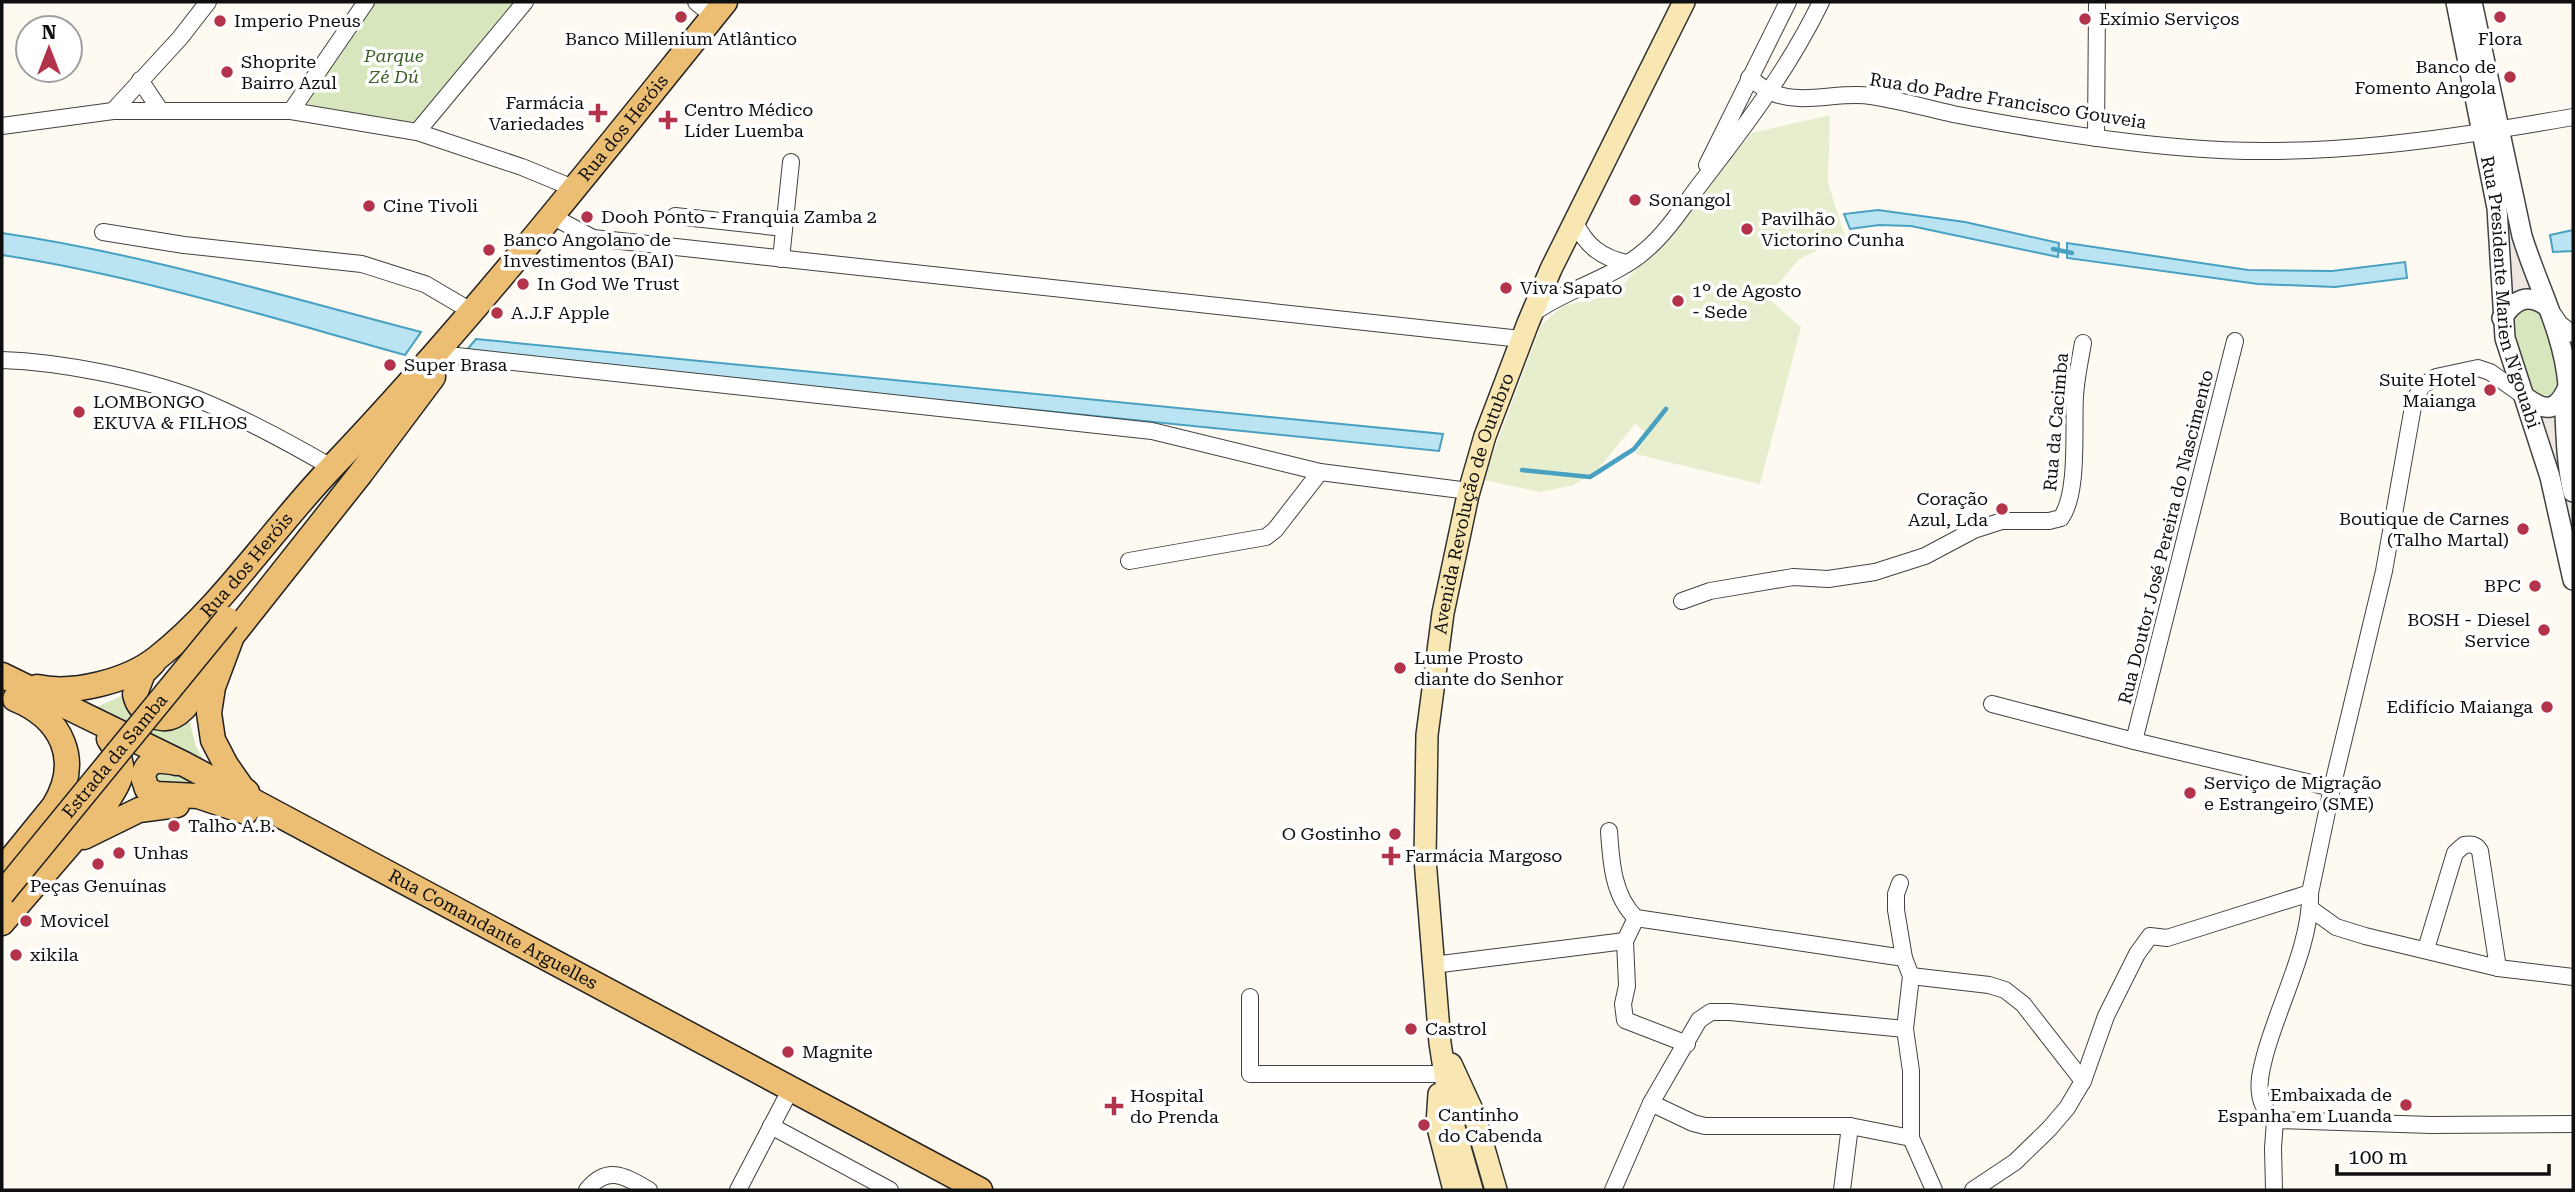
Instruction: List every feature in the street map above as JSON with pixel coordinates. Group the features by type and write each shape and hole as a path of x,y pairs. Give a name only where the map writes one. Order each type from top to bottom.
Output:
{"main road":[{"name":"Rua dos Heróis","path":"286,825 242,788 226,765 214,740 209,713 230,628 375,435 559,220 737,2"},
{"name":"Avenida Revolução de Outubro","path":"1472,1190 1452,1120 1440,1043 1425,859 1427,735 1443,612 1469,491 1485,436 1521,339 1575,222 1684,2"},
{"name":"Rua dos Heróis","path":"230,628 361,473 471,311 573,188 711,7"},
{"name":"Rua dos Heróis","path":"3,682 44,689 82,688 105,683 156,659 212,605 331,467 443,353"},
{"path":"156,659 143,673 135,687 135,694 140,706 149,714 158,718 168,717 188,704 230,628"},
{"name":"Estrada da Samba","path":"2,894 230,628"},
{"path":"2,870 60,796 67,758 60,734 45,715 21,701 3,682"},
{"name":"Rua Comandante Arguelles","path":"3,682 75,710 184,764 286,825 953,1190"},
{"path":"2,923 107,800 120,779 121,760 106,735 96,724 75,710"},
{"path":"184,764 161,760 152,762 144,771 147,789 156,794 212,799 286,825"},
{"path":"66,849 124,816 155,807 182,804 210,807 286,825"},
{"name":"Rua Comandante Arguelles","path":"286,825 980,1190"},
{"name":"Avenida Revolução de Outubro","path":"1440,1043 1437,1124 1454,1190"},
{"name":"Avenida Revolução de Outubro","path":"1440,1043 1483,1190"},
{"name":"Avenida Revolução de Outubro","path":"1440,1043 1475,1114 1496,1190"}],"street":[{"path":"113,111 180,38 208,2"},
{"path":"291,111 366,2"},
{"path":"417,132 525,2"},
{"path":"1694,193 1788,2"},
{"path":"1532,314 1627,263 1647,249 1694,193 1770,92 1821,2"},
{"path":"2096,138 2097,2"},
{"name":"Rua Presidente Marien N'gouabi","path":"2455,2 2490,132 2533,272 2561,345 2568,387 2565,409 2573,492"},
{"name":"Rua Presidente Marien N'gouabi","path":"2472,2 2490,132 2503,280 2502,318 2510,358 2550,477 2573,580"},
{"name":"Rua do Padre Francisco Gouveia","path":"1749,78 1770,92 1801,98 1869,96 2096,138 2191,149 2293,150 2391,144 2490,132 2573,117"},
{"path":"140,80 160,110"},
{"path":"2,126 113,111 291,111 417,132 522,167 573,188"},
{"path":"781,259 791,162"},
{"path":"675,216 784,228"},
{"path":"559,220 593,238 1521,339"},
{"path":"1575,222 1582,237 1596,250 1607,257 1627,263"},
{"path":"103,232 184,245 362,264 425,284 471,311"},
{"path":"2502,318 2510,307 2522,299 2536,299 2547,306 2560,324 2573,334"},
{"name":"Rua Doutor José Pereira do Nascimento","path":"2134,741 2235,341"},
{"name":"Rua da Cacimba","path":"1682,601 1710,592 1793,577 1828,579 1875,572 1925,556 1974,530 2002,521 2049,521 2061,518 2067,509 2072,489 2075,393 2082,343"},
{"path":"443,353 1152,431 1320,472 1469,491"},
{"path":"2573,355 2568,387 2561,401 2551,408 2538,406 2490,372 2478,368 2436,377 2422,386 2414,401 2384,571 2332,788 2311,901 2289,988 2272,1031 2260,1077 2259,1095 2265,1110 2275,1121 2431,1125 2573,1124"},
{"path":"2,360 122,378 195,399 271,433 331,467"},
{"path":"1129,561 1266,537 1275,530 1320,472"},
{"path":"1992,704 2332,788"},
{"path":"1609,831 1610,854 1620,899 1636,918 1904,958"},
{"path":"2426,949 2455,853 2464,845 2471,844 2480,851 2498,968"},
{"path":"1900,883 1896,894 1896,910 1904,958 1911,976 1905,1028 1911,1071 1911,1138 1934,1190"},
{"path":"2311,901 2336,927 2365,936 2498,968 2573,978"},
{"path":"1973,1190 2015,1163 2067,1108 2083,1081 2106,1016 2137,954 2150,936 2167,938 2311,901"},
{"path":"1636,918 1625,941 1625,1020 1687,1044"},
{"path":"1433,965 1625,941"},
{"path":"1911,976 1989,985 2005,990 2023,1004 2083,1081"},
{"path":"1250,997 1250,1074 1440,1074"},
{"path":"1615,1190 1651,1103 1699,1020 1711,1012 1905,1028"},
{"path":"737,1190 785,1100"},
{"path":"1651,1103 1705,1126 1850,1126 1911,1138"},
{"path":"2274,1190 2275,1121"},
{"path":"771,1126 890,1190"},
{"path":"1842,1190 1850,1126"},
{"path":"588,1190 601,1177 616,1175 649,1190"}],"green space":[{"name":"Parque Zé Dú","path":"366,2 525,2 417,132 291,111"},
{"name":"1º de Agosto - Sede","path":"1830,115 1828,183 1845,237 1799,259 1767,297 1801,327 1760,484 1635,454 1648,434 1635,424 1599,468 1574,485 1540,492 1483,480 1541,325 1563,306 1604,297 1624,284 1752,133"},
{"path":"2535,306 2552,330 2559,388 2550,396 2536,394 2526,385 2510,343 2515,308"},
{"path":"126,694 190,722 195,744 206,765 92,709"},
{"path":"166,770 202,787 155,786 154,773"}],"shaded area":[{"path":"2489,150 2535,293 2522,290 2509,298 2510,252"},
{"path":"2534,410 2555,412 2573,519 2573,561"}],"water":[{"path":"1878,210 1965,222 2059,243 2058,257 1911,226 1879,225 1850,229 1844,214"},
{"path":"2573,230 2573,251 2553,252 2550,235"},
{"path":"2,233 160,264 421,332 405,355 155,286 2,255"},
{"path":"2067,243 2248,270 2332,271 2405,262 2407,278 2335,287 2258,284 2067,258"},
{"path":"476,339 1443,434 1439,451 465,352"}],"waterway":[{"path":"2053,249 2072,253"},
{"path":"1522,470 1590,477 1634,449 1666,409"}],"place":[{"name":"Banco Millenium Atlântico","path":"681,17"},
{"name":"Flora","path":"2500,17"},
{"name":"Exímio Serviços","path":"2085,19"},
{"name":"Imperio Pneus","path":"220,21"},
{"name":"Shoprite Bairro Azul","path":"227,72"},
{"name":"Banco de Fomento Angola","path":"2510,77"},
{"name":"Farmácia Variedades","path":"598,113"},
{"name":"Centro Médico Líder Luemba","path":"668,120"},
{"name":"Sonangol","path":"1635,200"},
{"name":"Cine Tivoli","path":"369,206"},
{"name":"Dooh Ponto - Franquia Zamba 2","path":"587,217"},
{"name":"Pavilhão Victorino Cunha","path":"1747,229"},
{"name":"Banco Angolano de Investimentos (BAI)","path":"489,250"},
{"name":"In God We Trust","path":"523,284"},
{"name":"Viva Sapato","path":"1506,288"},
{"name":"1º de Agosto - Sede","path":"1678,301"},
{"name":"A.J.F Apple","path":"497,313"},
{"name":"Super Brasa","path":"390,365"},
{"name":"Suite Hotel Maianga","path":"2490,390"},
{"name":"LOMBONGO EKUVA & FILHOS","path":"79,412"},
{"name":"Coração Azul, Lda","path":"2002,509"},
{"name":"Boutique de Carnes (Talho Martal)","path":"2523,529"},
{"name":"BPC","path":"2535,586"},
{"name":"BOSH - Diesel Service","path":"2544,630"},
{"name":"Lume Prosto diante do Senhor","path":"1400,668"},
{"name":"Edifício Maianga","path":"2547,707"},
{"name":"Serviço de Migração e Estrangeiro (SME)","path":"2190,793"},
{"name":"Talho A.B.","path":"174,826"},
{"name":"O Gostinho","path":"1395,834"},
{"name":"Unhas","path":"119,853"},
{"name":"Farmácia Margoso","path":"1391,856"},
{"name":"Peças Genuínas","path":"98,864"},
{"name":"Movicel","path":"26,921"},
{"name":"xikila","path":"16,955"},
{"name":"Castrol","path":"1411,1029"},
{"name":"Magnite","path":"788,1052"},
{"name":"Embaixada de Espanha em Luanda","path":"2406,1105"},
{"name":"Hospital do Prenda","path":"1114,1106"},
{"name":"Cantinho do Cabenda","path":"1424,1125"}]}
